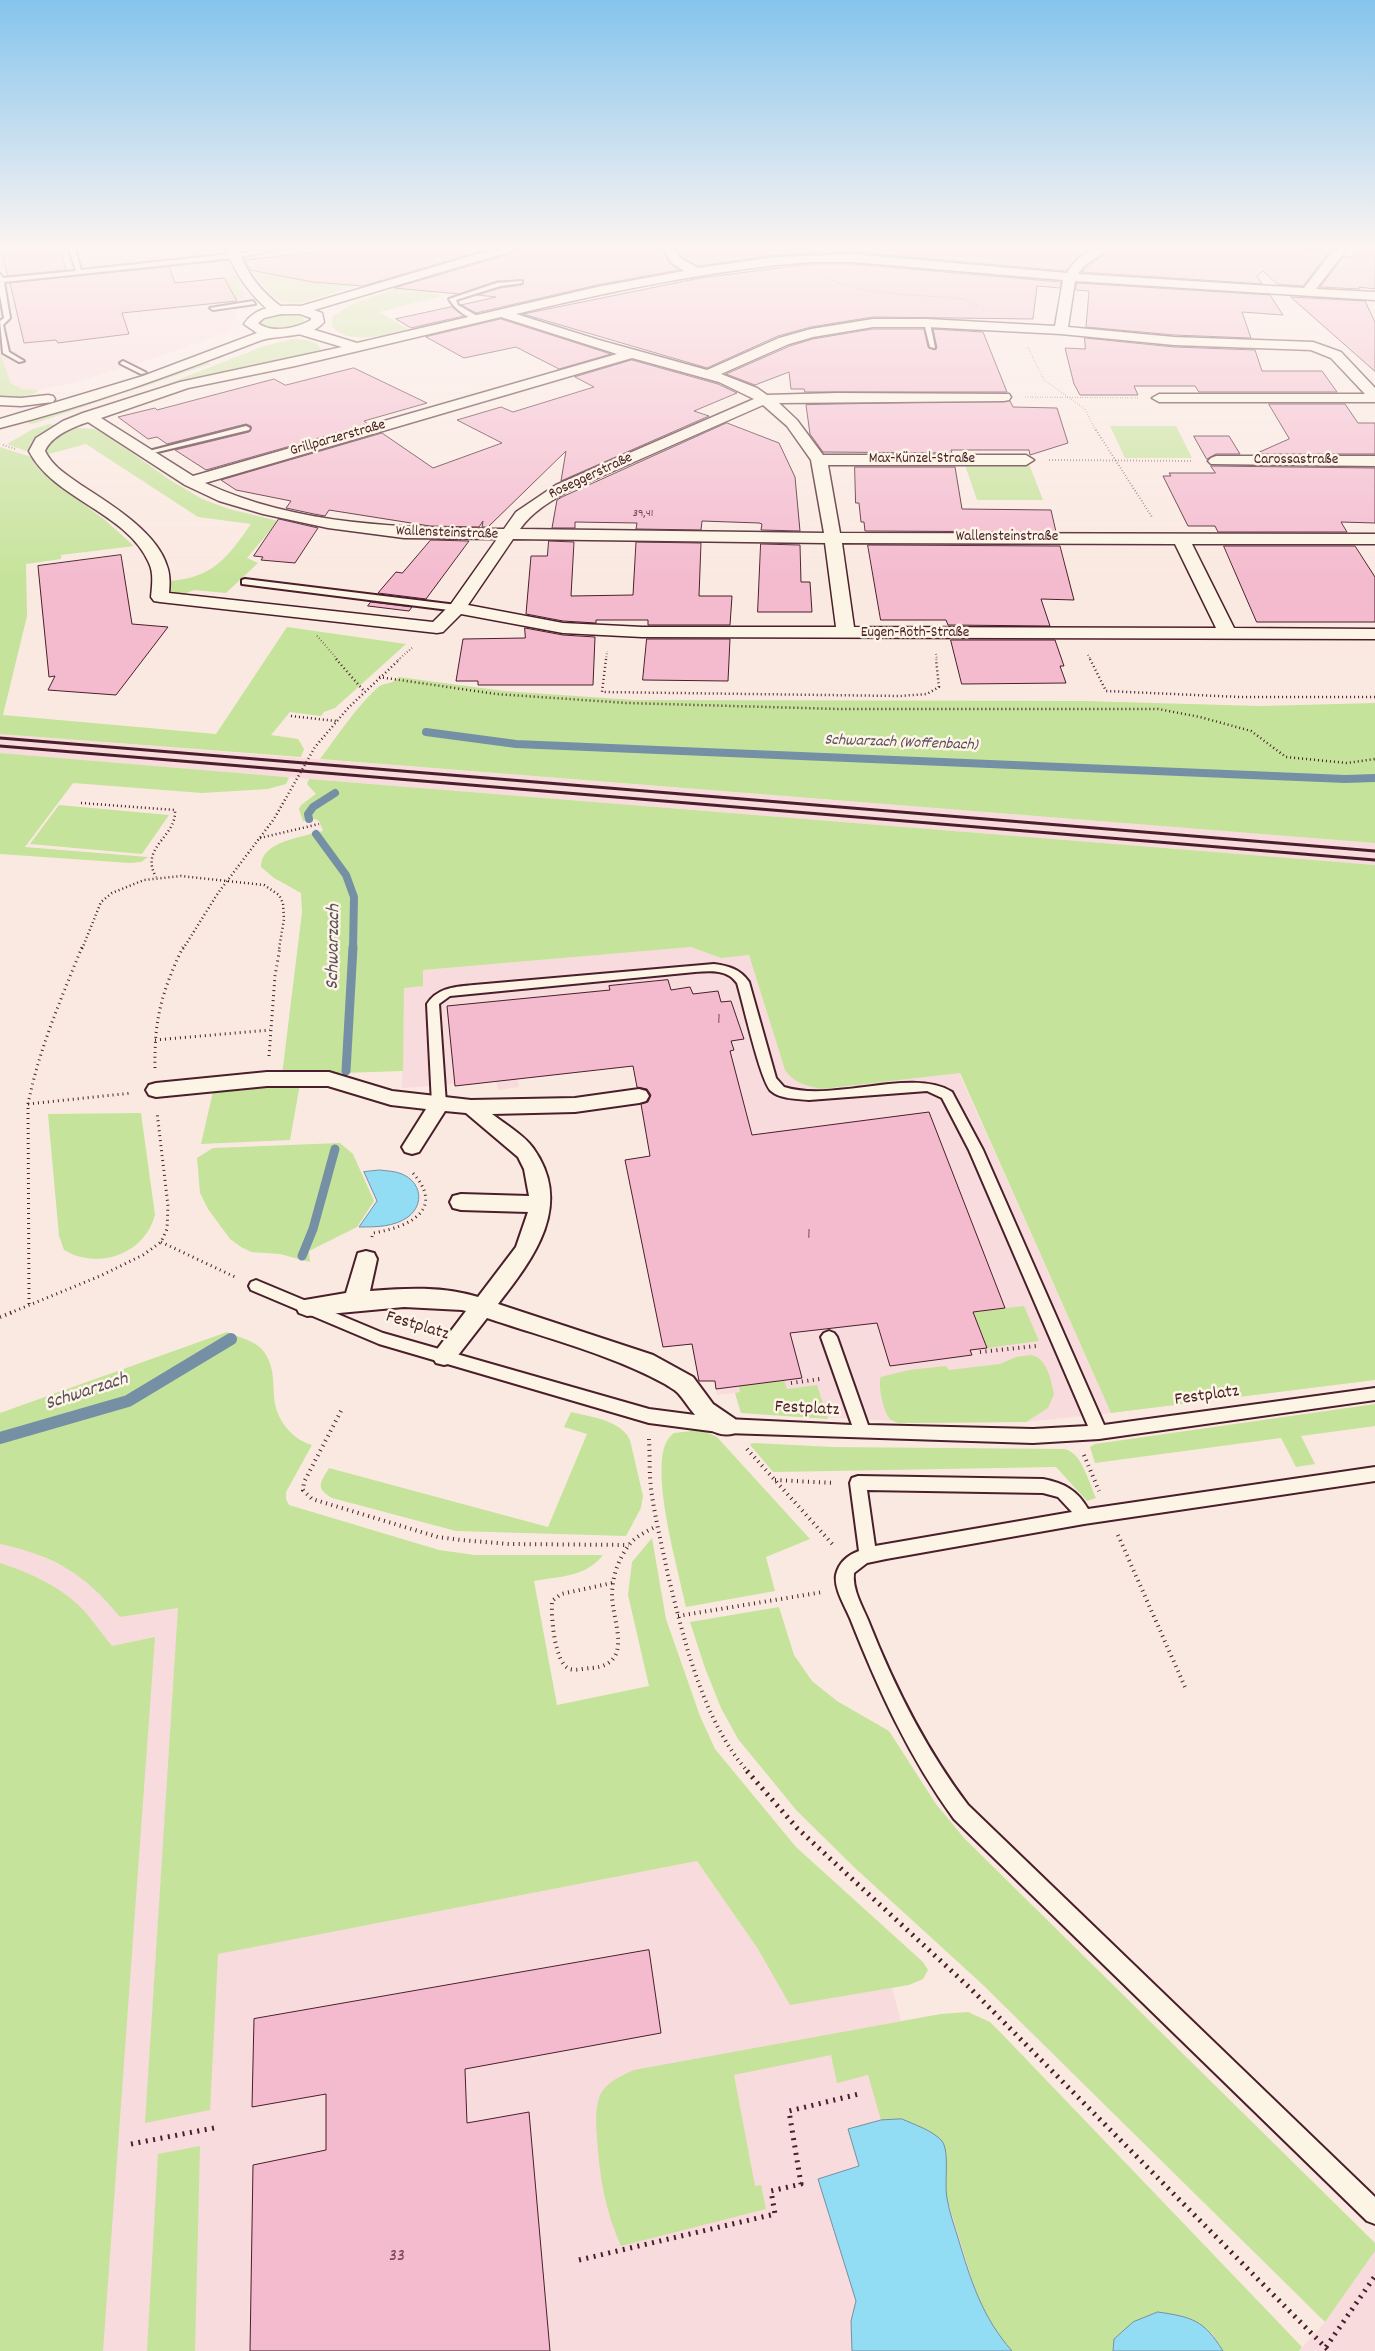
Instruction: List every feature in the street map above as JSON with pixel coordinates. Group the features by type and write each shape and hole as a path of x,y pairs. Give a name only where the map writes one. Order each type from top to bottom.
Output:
{"street":[{"path":"0,415 69,396 184,359"},
{"path":"0,424 148,379 197,359"},
{"path":"305,359 185,385 88,416 62,427 41,441 38,446 39,454 53,472 130,529 149,548 155,556 161,574 160,597 437,628"},
{"name":"Grillparzerstraße","path":"191,482 614,359"},
{"path":"649,359 709,374 740,385 766,399 792,423 819,460 827,496 846,633"},
{"path":"709,374 744,359"},
{"path":"1339,359 1375,397"},
{"path":"0,401 27,402 69,396"},
{"path":"766,399 1004,397"},
{"path":"1159,398 1375,397"},
{"name":"Roseggerstraße","path":"437,628 457,608 522,515 546,497 562,488 766,399"},
{"name":"Wallensteinstraße","path":"88,416 191,482 239,503 328,523 404,533 506,536 1375,539"},
{"name":"Max-Künzel-Straße","path":"819,460 1026,460"},
{"name":"Carossastraße","path":"1216,461 1375,461"},
{"path":"1174,538 1228,634"},
{"name":"Eugen-Roth-Straße","path":"457,608 563,628 610,631 932,634 1375,634"},
{"path":"156,1090 267,1079 329,1080 391,1098 472,1107 575,1105 639,1096"},
{"path":"412,1147 439,1104"},
{"path":"444,1356 526,1249 541,1204 535,1169 525,1152 472,1107"},
{"path":"461,1202 541,1204"},
{"path":"356,1301 366,1259"},
{"path":"307,1307 356,1301 431,1297 463,1301 645,1362 685,1384 704,1411 726,1426"}],"lane":[{"path":"17,359 21,361"},
{"path":"122,363 143,373"},
{"path":"145,453 246,428"},
{"path":"245,582 457,608"},
{"path":"439,1104 433,1004 443,994 474,989 678,970 706,968 731,971 737,974 742,982 770,1078 779,1090 788,1093 820,1096 927,1087 939,1090 947,1095 976,1150 1099,1432"},
{"name":"Festplatz","path":"256,1286 379,1338 649,1416 726,1426 862,1432 1033,1436 1099,1432 1375,1394"},
{"path":"830,1337 862,1432"},
{"path":"1375,1474 1084,1517 886,1550 850,1564 845,1574 847,1588 869,1646 892,1698 940,1784 961,1812 1375,2213"},
{"path":"868,1556 858,1483 1042,1486 1059,1489 1069,1494 1084,1517"}],"path":[{"path":"1033,359 1038,371 1052,386 1085,409 1101,440 1115,461 1174,538"},
{"path":"1004,397 1159,398"},
{"path":"1026,460 1216,461"},
{"path":"274,818 314,748 336,721 379,677 437,628"},
{"path":"610,631 602,692 900,696 927,694 939,687 940,678 932,634"},
{"path":"315,634 364,691"},
{"path":"1078,634 1106,691 1225,697 1375,698"},
{"path":"379,677 496,694 627,703 838,709 1158,710 1200,717 1251,731 1286,757 1347,763 1375,759"},
{"path":"291,716 336,721"},
{"path":"81,803 175,810 175,818 152,857 150,866 156,877"},
{"path":"259,838 319,824"},
{"path":"29,1304 28,1104 34,1074 46,1036 101,902 105,897 129,884 156,877 181,876 264,885 279,895 283,903 284,920 275,976 267,1079"},
{"path":"155,1040 270,1030"},
{"path":"28,1104 156,1090"},
{"path":"374,1233 404,1227 424,1210 427,1194 424,1185 418,1176 405,1168"},
{"path":"161,1242 256,1286"},
{"path":"980,1352 1059,1343"},
{"path":"341,1412 304,1482 303,1490 312,1499 429,1535 455,1540 501,1543 629,1545"},
{"path":"649,1416 650,1478 657,1526 678,1616 698,1680 720,1732 738,1761 818,1850 970,1988 1328,2349 1375,2276"},
{"path":"726,1426 850,1564"},
{"path":"1076,1433 1108,1514 1185,1687"},
{"path":"775,1480 858,1483"},
{"path":"612,1583 561,1594 552,1600 550,1609 560,1657 566,1666 574,1670 595,1668 610,1662 618,1651 612,1583 618,1565 629,1545 657,1526"},
{"path":"678,1616 847,1588"},
{"path":"579,2260 775,2214 771,2191 801,2184 788,2111 859,2094"},
{"path":"130,2144 219,2127"}],"shaded area":[{"path":"2,359 152,359 73,383 38,390 22,389 11,383"},
{"path":"0,734 1375,843 1375,865 0,753"},
{"path":"691,947 721,958 749,955 785,1070 803,1085 822,1089 959,1073 1111,1413 1026,1422 935,1423 741,1413 735,1393 717,1395 714,1381 699,1381 691,1344 663,1347 625,1160 650,1156 633,1066 518,1079 519,1087 498,1090 496,1081 402,1088 404,988 423,970"},
{"path":"0,1544 30,1551 71,1570 100,1593 120,1617 179,1608 149,2060 212,2048 217,1954 697,1861 758,1949 877,1990 892,1988 901,2021 941,2014 1268,2351 0,2351"},
{"path":"1375,2251 1375,2351 1299,2351 1325,2322"}],"green space":[{"path":"0,359 2,359 11,383 22,389 38,390 36,393 13,398 0,397"},
{"path":"232,359 290,359 152,390"},
{"path":"206,362 210,364 36,423 30,424 26,421"},
{"path":"49,424 57,425 34,441 29,452 7,444 33,429"},
{"path":"1110,426 1176,426 1192,458 1125,458"},
{"path":"77,428 95,429 108,436 170,480 202,499 229,509 278,521 247,558 258,563 226,593 194,590 181,595 169,590 167,581 196,576 217,564 234,547 251,524 198,517 86,444 45,455 45,445 62,432"},
{"path":"0,447 31,457 46,476 105,520 134,546 61,555 61,559 26,564 27,616 3,715 216,734 287,627 406,644 335,708 324,712 321,716 290,712 271,735 298,739 304,749 301,757 0,734"},
{"path":"1029,464 1043,500 977,500 965,465"},
{"path":"399,677 504,691 634,700 1084,701 1260,706 1375,703 1375,843 320,759 368,697 382,685 393,682"},
{"path":"0,753 289,778 286,784 268,789 202,793 73,783 25,847 148,857 141,862 130,863 0,854"},
{"path":"309,779 1375,865 1375,1380 1111,1413 960,1073 822,1089 797,1081 785,1070 749,955 721,958 691,947 423,970 423,986 404,988 403,1071 282,1075 302,912 301,893 274,878 261,867 263,858 275,846 295,838 323,831 319,821 315,819 303,821 299,809 301,805 316,794 307,784"},
{"path":"59,805 169,815 142,854 30,844"},
{"path":"300,1084 290,1140 201,1144 214,1087"},
{"path":"141,1113 155,1215 149,1229 141,1240 130,1249 118,1255 91,1259 77,1256 64,1250 59,1236 48,1114"},
{"path":"340,1143 353,1154 374,1201 357,1227 309,1251 310,1262 280,1254 251,1252 241,1247 230,1239 208,1209 200,1193 197,1158 213,1148"},
{"path":"1024,1306 1039,1341 987,1348 973,1312"},
{"path":"227,1332 252,1342 261,1348 271,1368 275,1404 281,1420 297,1438 312,1445 286,1492 286,1499 289,1505 439,1550 475,1555 603,1555 596,1563 580,1572 534,1581 557,1705 649,1686 628,1595 632,1562 652,1538 666,1619 700,1716 715,1749 796,1847 923,1962 928,1970 923,1979 909,1985 790,2005 758,1949 697,1861 218,1954 210,2110 145,2123 178,1608 120,1617 94,1589 68,1569 37,1554 0,1544 0,1413"},
{"path":"1031,1355 1041,1360 1045,1365 1050,1376 1054,1394 1048,1408 1026,1422 898,1423 888,1417 881,1392 881,1377 909,1370 946,1366 949,1370 1000,1364 1016,1357"},
{"path":"784,1380 787,1389 817,1385 828,1419 741,1413 735,1393 740,1392 739,1386"},
{"path":"1375,1404 1375,1426 1301,1436 1315,1464 1296,1467 1281,1438 1095,1463 1090,1447 1095,1444"},
{"path":"571,1412 605,1420 620,1428 630,1440 643,1496 641,1508 626,1536 456,1531 332,1498 321,1488 322,1481 329,1468 548,1527 587,1434 564,1427"},
{"path":"701,1430 717,1437 810,1539 766,1557 775,1591 686,1607 672,1548 664,1501 662,1460 666,1443 674,1433"},
{"path":"750,1444 833,1447 1065,1449 1076,1456 1080,1462 1096,1498 1087,1501 1056,1467 773,1472 751,1446"},
{"path":"0,1563 46,1582 68,1596 86,1613 112,1646 155,1637 103,2351 0,2351"},
{"path":"779,1607 794,1655 812,1681 837,1701 889,1731 936,1804 964,1838 1375,2243 1375,2251 1325,2322 982,1984 855,1868 797,1811 738,1739 721,1708 690,1622"},
{"path":"968,2012 990,2022 1003,2035 1302,2347 1299,2351 1223,2351 1212,2333 1114,2339 1113,2351 1012,2351 996,2333 979,2302 947,2199 944,2178 947,2168 902,2119 881,2120 868,2075 837,2083 831,2055 734,2075 755,2186 761,2185 766,2209 621,2246 615,2233 604,2192 599,2165 596,2127 599,2098 605,2088 614,2081 634,2070 941,2014"},
{"path":"200,2146 195,2351 147,2351 158,2154"}],"water":[{"path":"380,1170 399,1173 413,1182 417,1188 419,1200 417,1206 408,1217 397,1223 359,1227 377,1201 364,1172"},
{"path":"902,2119 923,2128 942,2141 946,2152 946,2192 948,2203 968,2269 985,2312 1012,2351 852,2351 851,2321 856,2301 818,2179 859,2166 848,2129 881,2120"},
{"path":"1158,2312 1188,2318 1203,2326 1223,2351 1113,2351 1114,2339 1133,2322"}],"building":[{"path":"539,359 595,359 559,369"},
{"path":"675,359 728,359 707,368"},
{"path":"761,359 994,359 1007,392 805,392 804,389 791,389 789,372 755,385 726,374"},
{"path":"1068,359 1258,359 1262,371 1322,371 1337,392 1199,392 1195,386 1134,386 1138,395 1080,395 1074,384"},
{"path":"1361,359 1375,359 1375,371"},
{"path":"632,360 718,384 737,393 694,411 709,416 561,481 566,451 488,527 482,527 483,521 479,527 430,526 329,510 325,516 286,508 291,501 236,490 221,480 382,433 433,468 502,443 457,420 501,407 513,412 594,387 575,377"},
{"path":"354,368 427,403 364,421 368,424 206,470 175,450 249,432 251,426 246,424 167,444 157,437 148,439 118,417 155,408 157,410 274,379 285,385"},
{"path":"1010,401 1013,407 1057,408 1068,443 1030,455 1029,450 951,450 952,453 823,452 810,434 806,405"},
{"path":"1269,404 1345,404 1358,423 1375,423 1375,454 1255,454 1289,439"},
{"path":"727,423 779,443 795,477 800,531 761,530 762,524 759,523 702,521 701,530 636,529 637,523 575,522 575,528 552,528 557,500 562,497"},
{"path":"1194,436 1229,436 1240,454 1216,454 1207,459"},
{"path":"1211,466 1375,468 1375,523 1341,522 1347,532 1218,532 1215,526 1188,526 1163,476 1171,476 1169,473 1215,473"},
{"path":"855,467 955,467 962,509 1051,510 1056,532 865,531 864,522 861,522 859,503 856,503"},
{"path":"279,519 318,528 295,563 261,560 263,557 254,556"},
{"path":"431,540 469,541 426,599 378,593 396,572 402,573"},
{"path":"549,541 574,542 571,596 633,595 636,542 701,543 699,596 732,596 730,625 648,625 648,620 596,620 596,623 563,621 526,614 531,556 547,556"},
{"path":"761,544 800,545 801,582 810,582 812,612 758,612"},
{"path":"868,545 1060,546 1074,600 1041,599 1050,626 948,625 946,620 881,620"},
{"path":"1224,546 1355,546 1375,577 1375,622 1257,622"},
{"path":"121,555 132,624 168,627 116,695 48,690 55,676 49,677 38,566"},
{"path":"371,602 412,607 409,611 368,606"},
{"path":"525,628 563,635 595,637 593,685 478,685 478,681 456,681 463,639 525,638"},
{"path":"647,639 730,639 728,681 643,680"},
{"path":"951,640 1055,640 1064,666 1060,666 1066,683 962,684"},
{"path":"668,980 671,990 690,987 693,994 718,991 721,1002 731,1001 744,1039 731,1041 734,1050 730,1051 752,1135 929,1112 1005,1308 973,1312 987,1348 970,1350 972,1355 890,1366 877,1323 790,1333 802,1378 716,1389 715,1381 699,1381 692,1344 663,1347 625,1160 650,1156 641,1104 648,1102 651,1095 647,1089 637,1087 633,1066 455,1086 447,1006 610,990 609,986"},
{"path":"649,1950 661,2033 465,2069 467,2123 529,2112 550,2351 250,2351 253,2165 326,2150 326,2094 252,2107 254,2019"}],"waterway":[{"name":"Schwarzach (Woffenbach)","path":"426,732 516,744 1345,779 1375,778"},
{"name":"Schwarzach","path":"309,819 308,814 313,807 335,793"},
{"name":"Schwarzach","path":"316,834 346,875 354,897 353,949"},
{"name":"Schwarzach","path":"346,1071 353,947"},
{"name":"Schwarzach","path":"302,1256 313,1229 335,1149"},
{"name":"Schwarzach","path":"0,1438 128,1401 231,1339"}],"railway":[{"path":"0,738 1375,851"},
{"path":"0,746 1375,860"}]}
